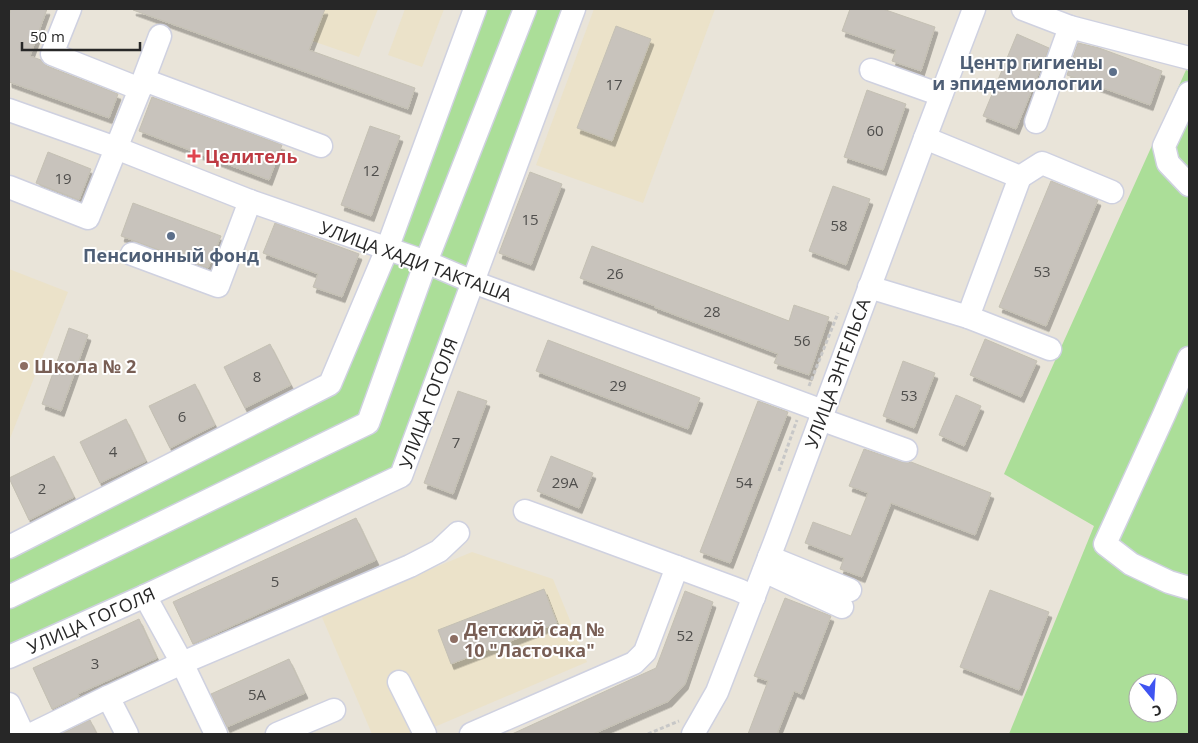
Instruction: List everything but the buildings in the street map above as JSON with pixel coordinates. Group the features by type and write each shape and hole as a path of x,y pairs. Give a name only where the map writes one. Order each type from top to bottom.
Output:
{"street":[{"path":"70,9 52,54 321,146"},
{"path":"9,547 330,384 387,249 475,9"},
{"path":"9,597 368,423 426,262 525,9"},
{"name":"УЛИЦА ГОГОЛЯ","path":"9,657 145,596 401,476 574,9"},
{"name":"УЛИЦА ЭНГЕЛЬСА","path":"693,734 717,692 754,597 924,138 974,9"},
{"path":"1023,9 1070,27 1189,58"},
{"path":"1036,122 1070,27"},
{"path":"9,187 88,218 160,36"},
{"path":"871,70 941,94"},
{"path":"1189,93 1164,146 1168,163 1189,185"},
{"name":"УЛИЦА ХАДИ ТАКТАША","path":"9,110 116,148 250,201 426,262 473,282 822,415 906,450"},
{"path":"924,138 1020,177"},
{"path":"968,317 1020,177 1042,164 1112,192"},
{"path":"132,254 218,286 250,201"},
{"path":"869,287 968,317 1050,348"},
{"path":"1189,358 1164,417 1104,544 1131,564 1169,582 1189,588"},
{"path":"525,511 754,597"},
{"path":"32,734 182,664 410,566 439,550 458,533"},
{"path":"766,564 846,599"},
{"path":"470,734 634,663 645,652 677,567"},
{"path":"145,596 182,664 216,734"},
{"path":"399,682 425,734"},
{"path":"108,697 126,734"},
{"path":"9,704 23,734"},
{"path":"276,734 334,710"}],"shaded area":[{"path":"219,9 378,9 359,57"},
{"path":"405,9 444,9 422,67 388,55"},
{"path":"594,9 715,9 643,203 536,165"},
{"name":"Школа № 2","path":"9,269 68,292 9,441"},
{"name":"Детский сад № 10 \"Ласточка\"","path":"472,552 553,579 587,662 418,734 372,734 321,615"}],"green space":[{"path":"475,9 574,9 401,476 9,657 9,547 330,384"},
{"path":"1186,70 1189,71 1189,734 1009,734 1094,526 1004,474"}],"place":[{"name":"Центр гигиены и эпидемиологии","path":"1113,72"},
{"name":"Целитель","path":"194,156"},
{"name":"Пенсионный фонд","path":"171,236"},
{"name":"Школа № 2","path":"24,366"},
{"name":"Детский сад № 10 \"Ласточка\"","path":"454,639"}]}
